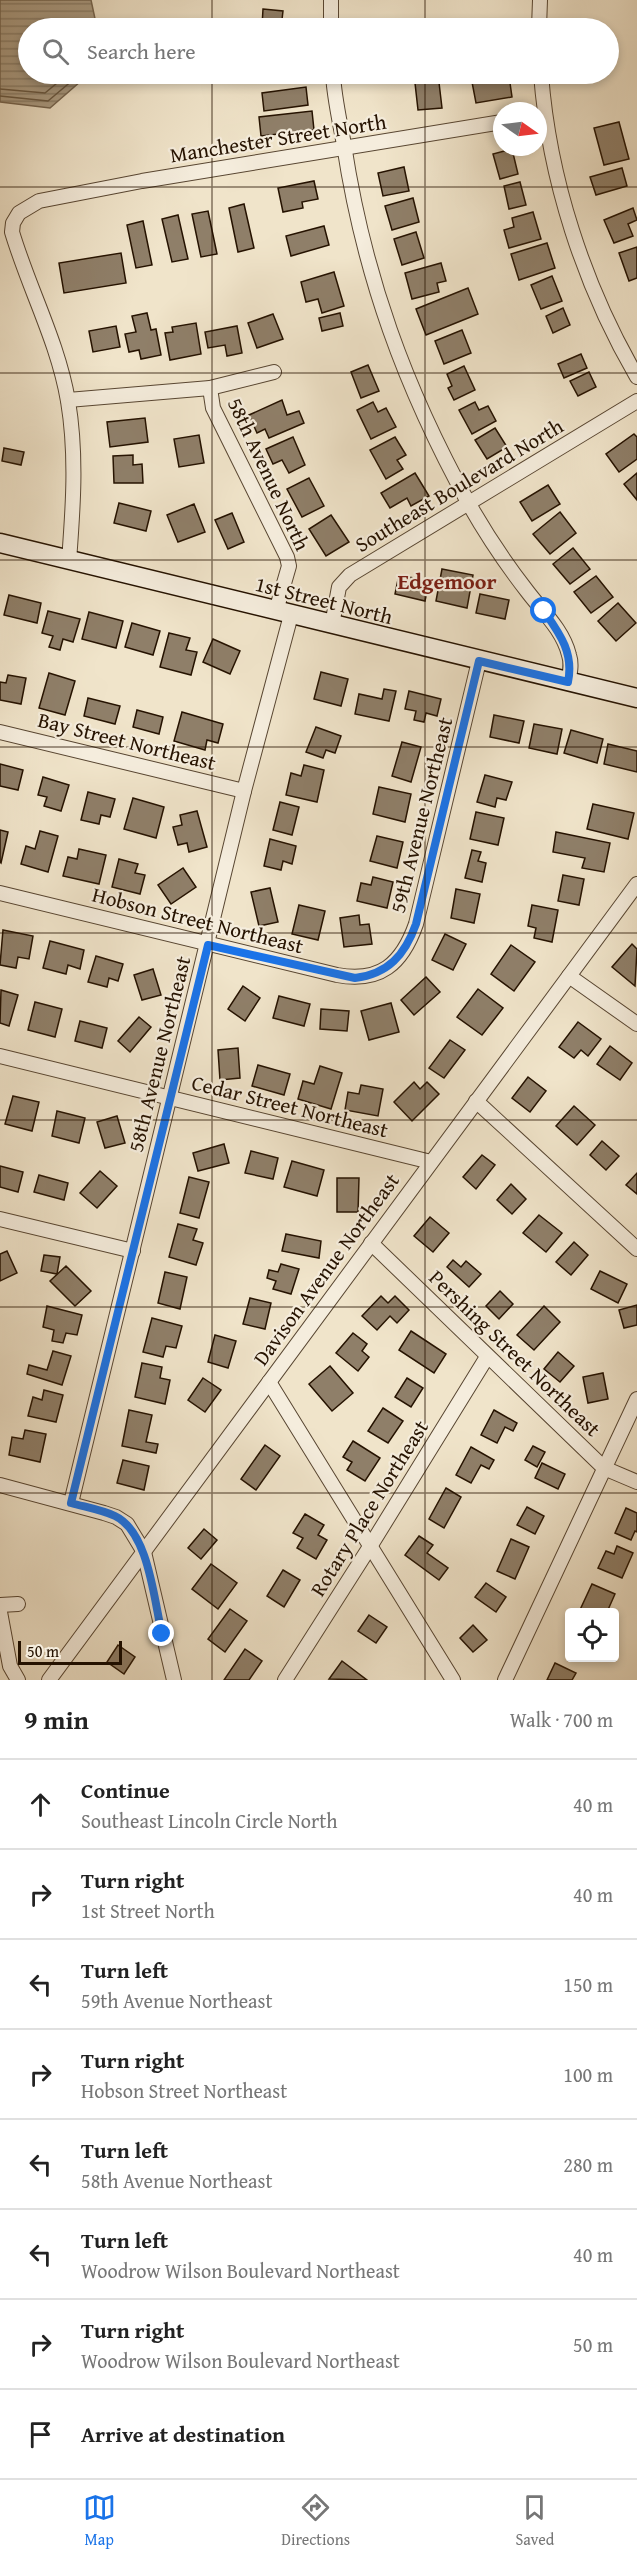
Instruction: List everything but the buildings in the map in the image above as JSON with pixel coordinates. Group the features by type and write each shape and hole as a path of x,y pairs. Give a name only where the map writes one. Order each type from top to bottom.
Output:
{"street":[{"path":"331,0 332,18"},
{"path":"539,18 540,0"},
{"path":"334,84 351,194 366,260 383,316 415,395 469,504 521,583 562,636 571,669 568,682"},
{"path":"541,84 542,102"},
{"name":"Manchester Street North","path":"69,561 74,457 68,400 42,310 12,232 13,223 19,213 28,205 142,181 493,124"},
{"path":"547,134 574,233 615,340 637,377"},
{"path":"68,400 210,388 274,372"},
{"name":"58th Avenue North","path":"210,388 213,408 287,557 289,566 284,613"},
{"name":"Southeast Boulevard North","path":"332,625 339,587 356,572 637,401"},
{"name":"1st Street North","path":"0,543 637,698"},
{"name":"58th Avenue Northeast","path":"71,1503 208,945 284,613"},
{"name":"59th Avenue Northeast","path":"386,969 410,942 416,924 479,661"},
{"name":"Bay Street Northeast","path":"0,732 244,791"},
{"name":"Davison Avenue Northeast","path":"49,1680 637,884"},
{"name":"Hobson Street Northeast","path":"0,893 208,945 355,978 370,976 386,969"},
{"path":"569,976 637,1024"},
{"name":"Cedar Street Northeast","path":"0,1056 431,1162"},
{"path":"476,1101 637,1249"},
{"path":"0,1219 133,1251"},
{"name":"Pershing Street Northeast","path":"371,1243 604,1468 637,1482"},
{"name":"Rotary Place Northeast","path":"285,1680 487,1357"},
{"path":"269,1382 453,1680"},
{"path":"504,1680 637,1399"},
{"path":"0,1485 71,1503 122,1520 144,1552 174,1680"},
{"path":"0,1605 18,1604"},
{"path":"0,1612 10,1666 18,1680"}],"water":[{"path":"0,0 91,0 95,18 18,18 18,84 78,84 50,108 0,102"}],"district":[{"name":"Edgemoor","path":"447,581"}],"route":[{"path":"162,1634 144,1552 127,1524 104,1512 71,1503 208,945 355,978 370,976 386,969 399,957 410,942 416,924 479,661 568,682 571,669 569,655 562,636 544,611"}]}
